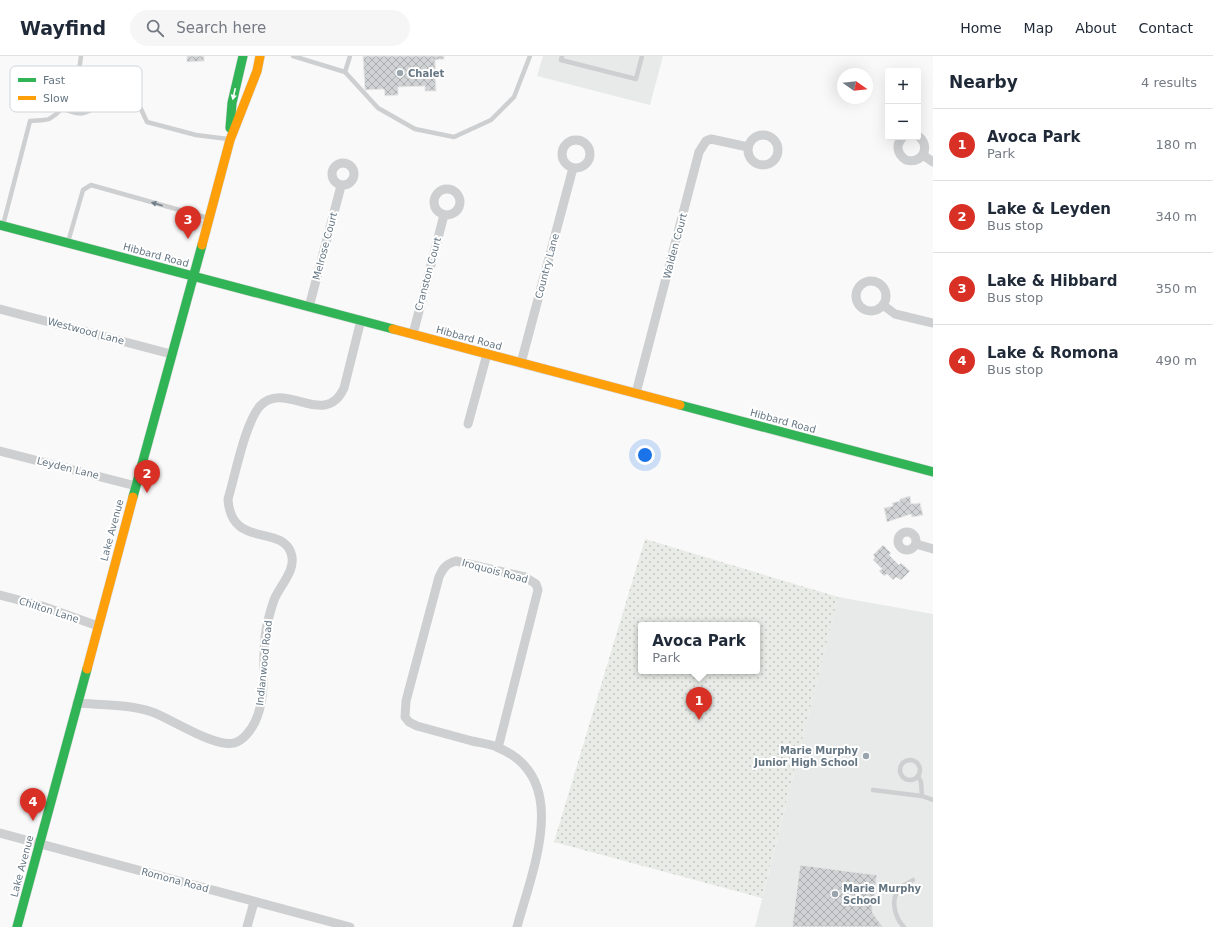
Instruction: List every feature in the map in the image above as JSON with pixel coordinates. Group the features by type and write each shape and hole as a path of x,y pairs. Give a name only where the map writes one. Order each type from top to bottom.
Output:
{"main road":[{"name":"Lake Avenue","path":"230,140 232,103 243,56"},
{"name":"Lake Avenue","path":"17,927 208,218 230,140 260,56"},
{"name":"Hibbard Road","path":"1,225 933,472"}],"street":[{"name":"Walden Court","path":"636,393 699,152 706,141 711,139 748,147"},
{"path":"901,140 898,144 898,149 902,157 906,160 915,161 922,156 924,143 921,140"},
{"path":"922,156 933,162"},
{"name":"Country Lane","path":"521,363 573,168"},
{"name":"Melrose Court","path":"309,307 341,186"},
{"name":"Cranston Court","path":"413,334 444,215"},
{"path":"883,305 895,314 933,323"},
{"name":"Westwood Lane","path":"0,309 171,354"},
{"name":"Indianwood Road","path":"77,703 121,706 152,712 204,737 225,743 234,743 247,734 255,722 262,697 264,650 270,612 275,598 291,572 293,562 291,552 279,540 248,531 238,526 229,509 228,499 254,415 261,406 269,400 278,398 318,406 327,405 340,396 344,388 361,320"},
{"path":"468,424 487,354"},
{"name":"Leyden Lane","path":"0,451 136,486"},
{"path":"916,544 933,549"},
{"name":"Iroquois Road","path":"498,748 538,590 536,584 525,577 462,561 456,561 448,563 439,577 406,701 405,717 409,722 417,726 498,748 522,762 529,772 540,796 543,824 518,927"},
{"name":"Chilton Lane","path":"0,595 42,606 98,626"},
{"name":"Romona Road","path":"0,833 350,927"},
{"path":"247,927 254,902"}],"lane":[{"path":"80,66 82,56"},
{"path":"293,56 344,72 378,108 415,129 454,137 491,120 514,97 530,56"},
{"path":"344,72 350,56"},
{"path":"562,56 561,60 636,79 642,56"},
{"path":"142,111 147,122 196,135 230,140"},
{"path":"1,225 30,121 48,119 56,112"},
{"path":"70,112 74,114 87,114 91,112"},
{"path":"68,243 83,190 91,185 208,218"},
{"path":"918,776 909,780 903,777 900,772 903,762 912,759 918,763 920,770 918,776 921,782 922,796"},
{"path":"873,790 922,796 933,800"},
{"path":"904,927 895,915 897,895 901,887 913,880"}],"shaded area":[{"path":"543,56 663,56 650,105 537,76"},
{"path":"645,539 838,597 762,898 554,842"},
{"name":"Marie Murphy Junior High School","path":"838,597 933,614 933,927 755,927"}],"building":[{"path":"187,56 204,56 204,61 187,62"},
{"name":"Chalet","path":"363,56 444,56 444,59 435,60 436,91 425,91 425,86 398,87 398,95 385,96 384,89 365,90"},
{"path":"910,496 911,504 920,503 923,515 912,517 911,514 887,522 884,508 893,506 892,503"},
{"path":"883,545 891,553 889,555 899,565 901,563 910,571 901,580 896,577 893,580 887,574 884,576 879,571 882,569 873,560 875,557 873,555"},
{"name":"Marie Murphy School","path":"800,865 877,875 872,912 883,927 792,927"}],"traffic: fast":[{"path":"230,128 232,103 243,56"},
{"path":"0,225 393,329"},
{"path":"133,497 202,245"},
{"path":"680,405 933,472"},
{"path":"17,927 87,669"}],"traffic: slow":[{"path":"202,245 230,140 257,71 260,56"},
{"path":"393,329 680,405"},
{"path":"87,669 133,497"}],"place":[{"name":"Chalet","path":"400,73"},
{"name":"Lake & Hibbard","path":"188,239"},
{"name":"Lake & Leyden","path":"147,493"},
{"name":"Avoca Park","path":"699,720"},
{"name":"Marie Murphy Junior High School","path":"866,756"},
{"name":"Lake & Romona","path":"33,821"},
{"name":"Marie Murphy School","path":"835,894"}]}
